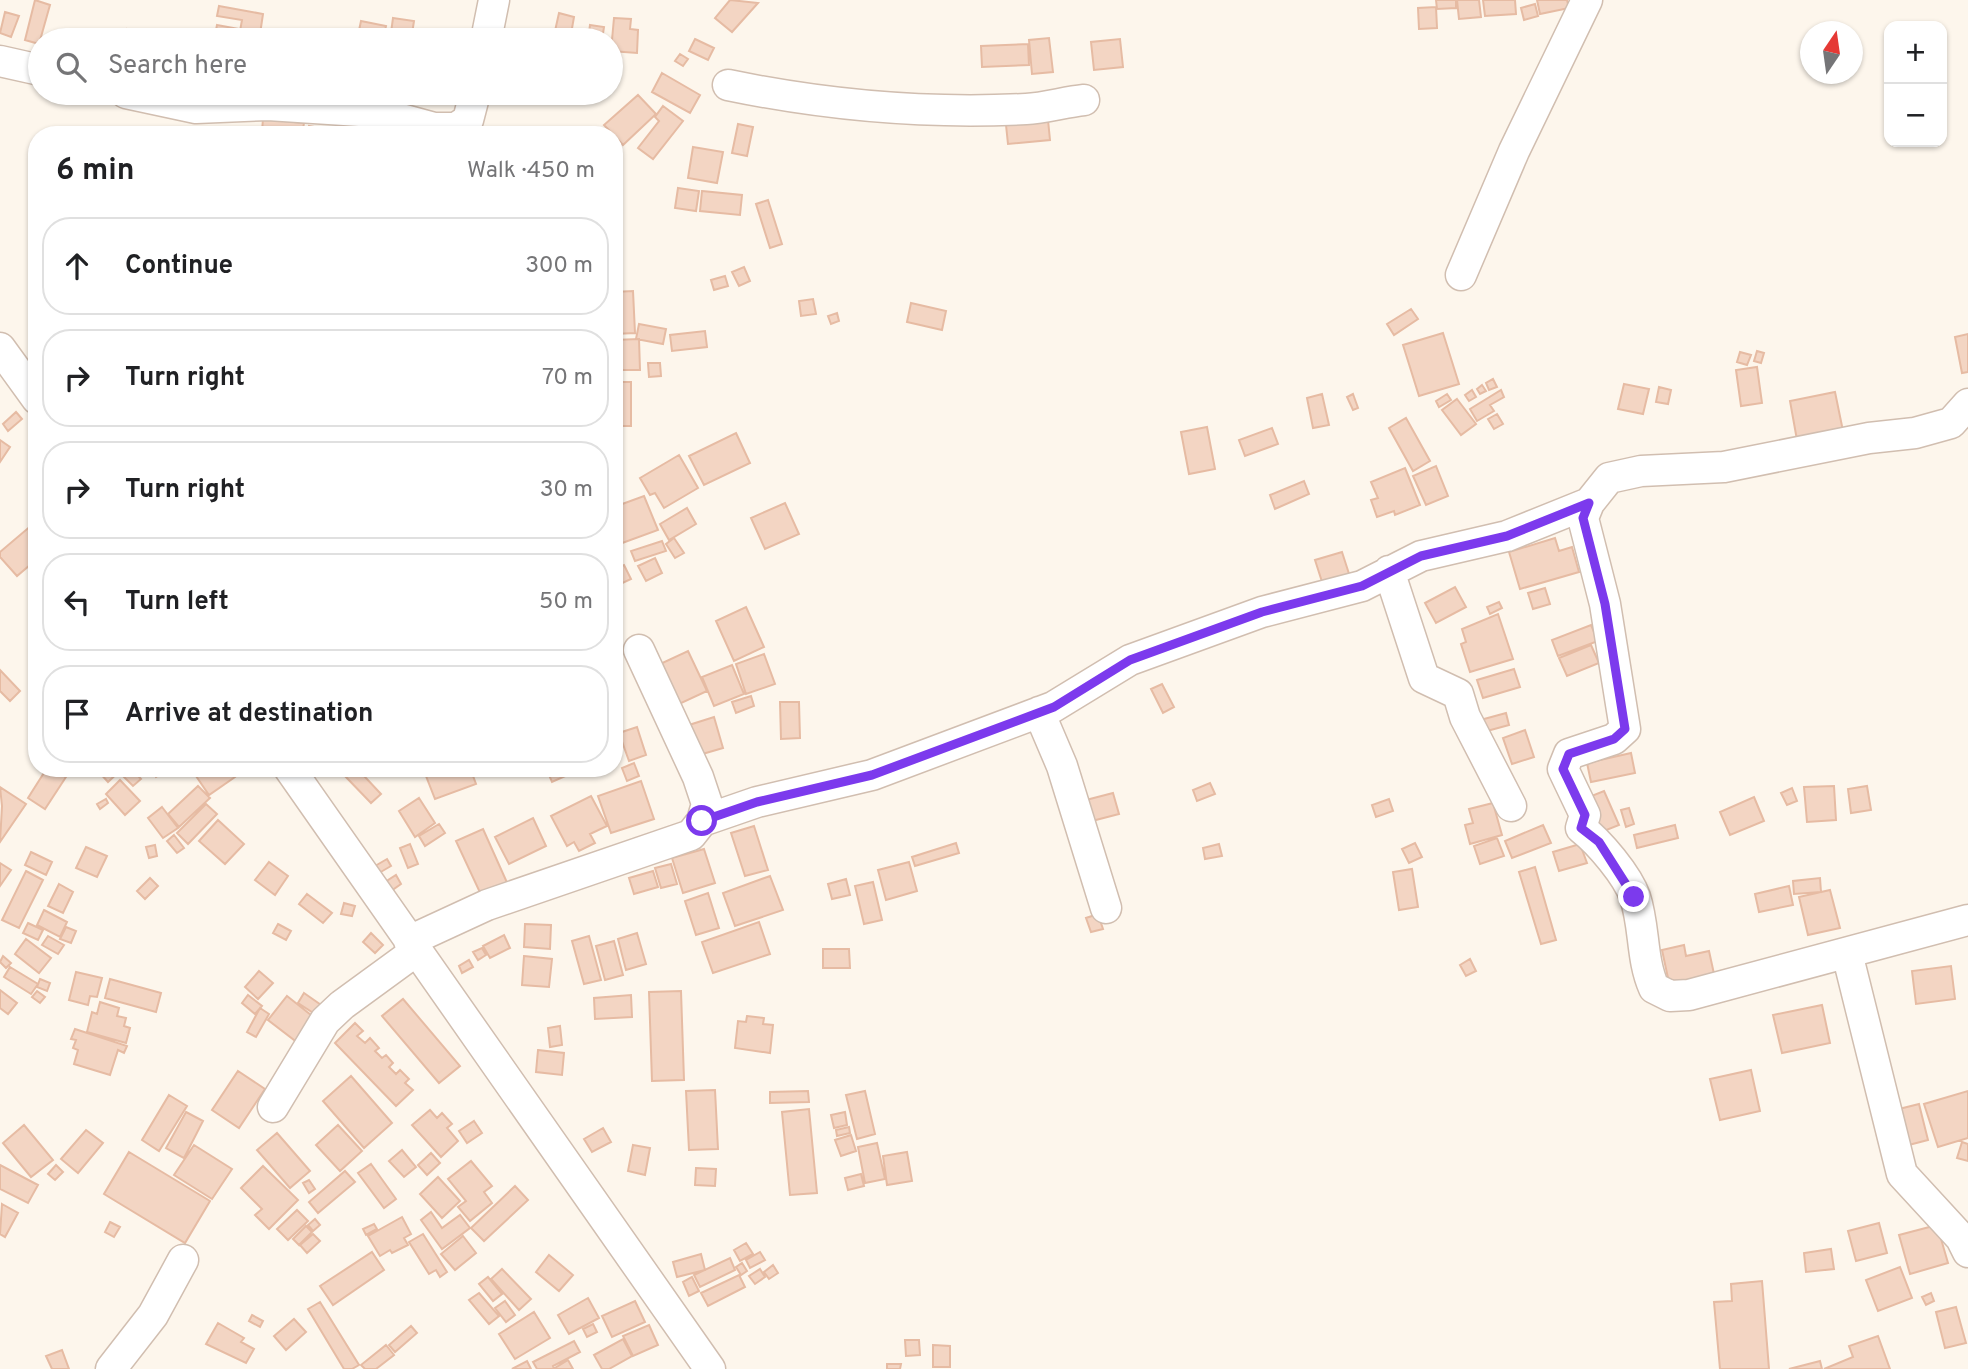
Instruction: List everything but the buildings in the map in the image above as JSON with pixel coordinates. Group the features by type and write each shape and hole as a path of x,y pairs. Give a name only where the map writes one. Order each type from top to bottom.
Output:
{"street":[{"path":"489,28 495,0"},
{"path":"1461,275 1514,151 1587,0"},
{"path":"0,61 28,67"},
{"path":"728,85 786,97 887,106 1028,109 1084,100"},
{"path":"182,105 196,108 268,106 375,111 427,126"},
{"path":"459,126 468,120 472,105"},
{"path":"0,348 28,387"},
{"path":"1968,404 1951,424 1915,433 1869,438 1724,467 1641,471 1609,478 1589,503 1583,518 1605,604 1625,729 1614,739 1569,754 1563,769 1585,815 1581,828 1599,842 1634,897 1647,971 1654,988 1670,996 1689,995 1968,920"},
{"path":"702,821 757,802 872,775 1039,712 1130,660 1262,612 1362,586 1421,556 1507,536 1589,503"},
{"path":"1389,571 1424,678 1458,694 1465,717 1511,806"},
{"path":"273,1107 324,1021 413,946 487,905 691,835 702,821 707,804 698,777 639,650"},
{"path":"1039,712 1062,766 1106,908"},
{"path":"295,777 710,1369"},
{"path":"1847,953 1902,1174 1961,1238 1968,1252"},
{"path":"111,1369 153,1315 183,1259"}],"route":[{"path":"702,821 757,802 872,775 1054,707 1071,694 1130,660 1262,612 1362,586 1421,556 1507,536 1589,503 1583,518 1605,604 1625,729 1614,739 1569,754 1563,769 1585,815 1581,828 1599,842 1634,897"}]}
